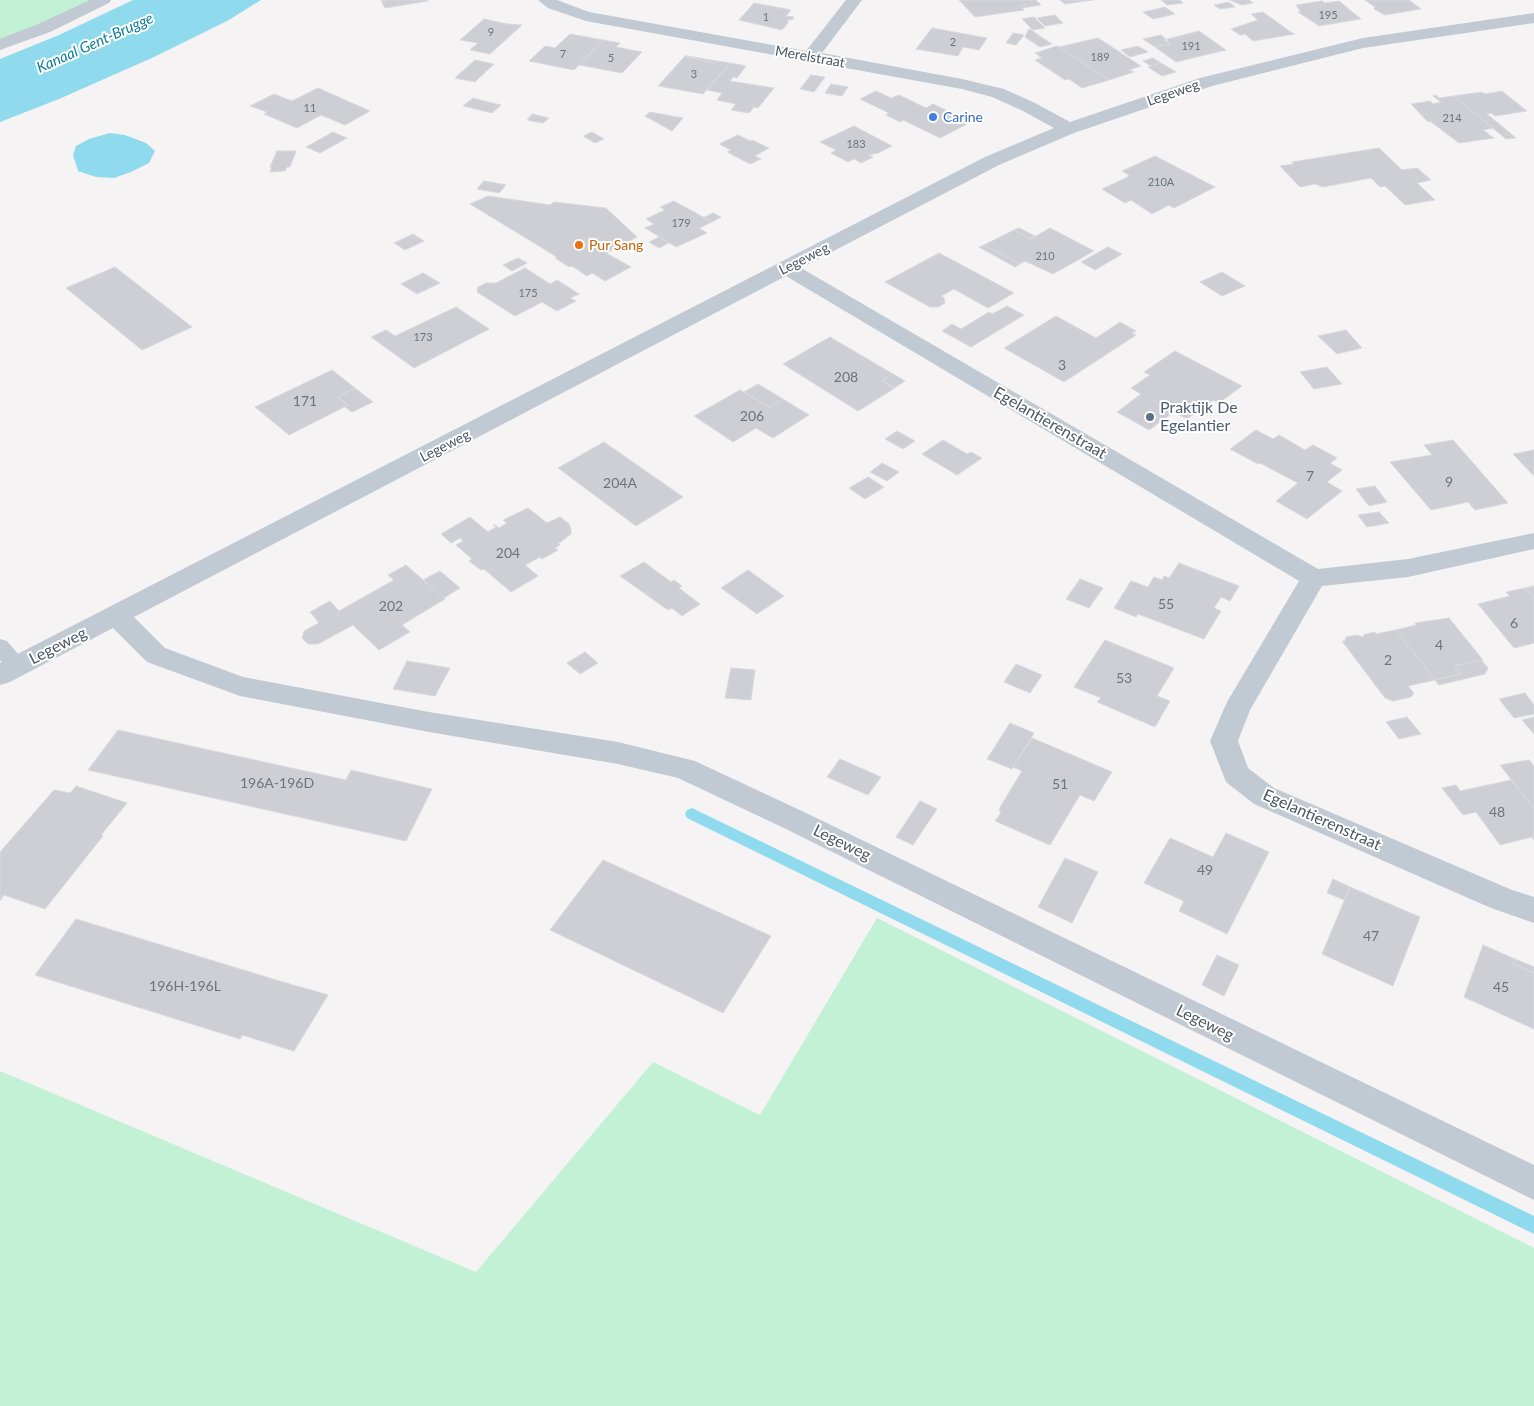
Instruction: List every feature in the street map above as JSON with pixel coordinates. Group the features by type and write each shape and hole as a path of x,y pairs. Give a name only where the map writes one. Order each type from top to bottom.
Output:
{"street":[{"path":"0,45 44,28 103,0"},
{"name":"Merelstraat","path":"546,0 554,5 586,16 962,84 998,93 1029,107 1068,129"},
{"path":"810,57 854,0"},
{"name":"Legeweg","path":"9,671 992,161 1068,129 1206,82 1363,44 1534,18"},
{"name":"Egelantierenstraat","path":"786,268 1314,578 1237,709 1224,741 1236,774 1264,796 1502,899 1534,910"},
{"path":"1314,578 1408,568 1534,542"},
{"name":"Legeweg","path":"117,616 156,655 240,686 429,722 618,753 685,769 796,821 1534,1183"}],"lane":[{"path":"0,646 9,671"}],"green space":[{"path":"0,0 94,0 38,26 0,40"},
{"path":"877,918 1534,1248 1534,1406 0,1406 0,1071 476,1272 653,1062 760,1115"}],"water":[{"name":"Kanaal Gent-Brugge","path":"133,0 261,0 227,21 154,57 59,99 0,122 0,59 59,35"},
{"path":"110,133 125,135 146,143 155,151 149,163 114,178 96,177 78,171 73,155 76,146 89,139"}],"building":[{"path":"959,0 1021,0 1026,5 1020,6 1024,10 975,17"},
{"path":"1021,0 1036,0 1041,5 1022,8 1020,6 1026,5"},
{"path":"1060,0 1093,0 1065,4"},
{"path":"1161,0 1180,0 1183,3 1167,5"},
{"path":"1230,0 1249,0 1253,3 1242,5"},
{"path":"1365,0 1409,0 1421,9 1385,15 1374,9 1375,7"},
{"path":"381,1 428,1 385,8"},
{"path":"1322,1 1325,3 1339,1 1361,19 1319,26 1298,12 1301,12 1296,5"},
{"path":"1229,2 1235,7 1220,9 1214,5"},
{"path":"754,3 791,10 786,16 794,17 792,20 788,19 788,23 782,30 739,20"},
{"path":"1165,7 1175,14 1153,19 1143,12"},
{"path":"1263,12 1295,34 1253,41 1245,34 1240,35 1231,29 1258,20 1251,14"},
{"path":"1055,15 1063,23 1045,26 1037,18"},
{"path":"1034,17 1045,28 1033,30 1022,19"},
{"path":"484,19 522,25 490,54 470,50 478,43 460,40"},
{"path":"932,28 987,38 979,50 963,47 958,56 916,49"},
{"path":"1030,29 1052,44 1040,47 1025,37"},
{"path":"1199,31 1226,50 1176,62 1155,47 1171,44 1164,40"},
{"path":"1013,33 1024,35 1016,45 1006,43"},
{"path":"570,34 603,40 574,70 529,61 545,46 555,48"},
{"path":"1161,35 1171,44 1155,47 1143,39"},
{"path":"1098,38 1141,66 1129,70 1134,72 1109,80 1059,47"},
{"path":"603,40 620,43 616,47 642,52 622,73 579,65"},
{"path":"1057,46 1109,80 1082,88 1069,79 1065,80 1035,60 1042,58 1035,53"},
{"path":"1138,46 1148,52 1130,57 1121,50"},
{"path":"686,55 686,57 715,63 717,61 730,63 703,94 658,86"},
{"path":"687,56 717,61 715,63"},
{"path":"1153,58 1161,63 1151,66 1143,61"},
{"path":"475,60 494,64 475,82 455,78"},
{"path":"730,63 746,66 737,78 733,77 730,81 774,88 758,108 754,107 749,113 731,110 736,104 717,100 722,93 707,90"},
{"path":"1161,63 1176,72 1162,76 1148,67"},
{"path":"811,75 825,77 814,92 800,89"},
{"path":"831,84 848,87 842,96 825,93"},
{"path":"318,88 370,111 345,125 321,115 297,128 264,114 267,112 250,106 274,94 292,101"},
{"path":"876,91 891,98 899,95 926,108 933,104 971,122 940,138 903,120 900,122 886,115 889,113 860,99"},
{"path":"1502,91 1527,111 1495,116 1491,113 1487,114 1516,138 1506,139 1454,96"},
{"path":"1436,95 1439,98 1454,96 1493,128 1483,130 1494,138 1459,143 1430,121 1428,122 1411,104 1430,101 1433,104 1441,102 1433,96"},
{"path":"473,98 501,105 492,113 463,106"},
{"path":"650,112 683,118 672,131 645,116"},
{"path":"532,114 549,118 543,123 527,120"},
{"path":"854,126 892,146 878,153 868,155 873,157 861,163 854,159 848,162 831,153 836,150 820,142"},
{"path":"333,132 347,138 320,153 306,147"},
{"path":"592,132 604,139 595,143 583,136"},
{"path":"738,135 769,148 755,156 761,159 750,164 727,152 731,150 719,144"},
{"path":"1379,148 1402,170 1417,168 1431,180 1417,183 1435,200 1405,205 1385,186 1380,187 1371,178 1323,187 1315,184 1300,187 1280,166 1294,164 1292,162"},
{"path":"277,151 296,151 290,167 287,167 285,171 270,172 272,167 270,167"},
{"path":"1155,156 1215,187 1174,208 1169,205 1152,214 1131,200 1125,203 1102,189 1130,176 1122,171"},
{"path":"484,181 506,185 499,193 477,189"},
{"name":"Pur Sang","path":"488,196 550,205 554,202 606,208 637,237 606,253 631,267 605,281 592,273 587,276 572,266 569,267 555,258 557,257 470,204"},
{"path":"674,201 712,222 699,228 707,233 676,247 645,228 654,224 646,219 665,210 660,207"},
{"path":"713,213 721,217 712,222 703,218"},
{"path":"1019,228 1035,236 1031,239 1014,230"},
{"path":"1050,228 1094,251 1053,274 1025,261 1020,264 984,245 1014,230 1031,239"},
{"path":"413,234 424,241 405,250 394,243"},
{"path":"659,237 669,243 659,248 649,242"},
{"path":"984,245 1020,264 1015,267 979,247"},
{"path":"1108,247 1122,254 1095,270 1081,262"},
{"path":"939,253 1014,293 988,308 954,289 941,296 944,298 945,303 938,307 930,307 885,282"},
{"path":"518,258 527,263 512,271 503,265"},
{"path":"115,267 192,327 142,350 66,288"},
{"path":"525,268 550,284 557,280 579,294 570,298 576,301 557,311 542,302 515,316 477,292 478,287 486,283 496,283"},
{"path":"1222,272 1245,286 1222,296 1200,282"},
{"path":"423,273 440,283 417,294 401,284"},
{"path":"1007,306 1024,315 971,347 942,331 952,324 961,329 989,312 992,314"},
{"path":"456,307 489,329 414,368 371,337 386,330 395,336"},
{"path":"1056,316 1096,338 1120,322 1136,331 1132,333 1136,335 1064,382 1004,348"},
{"path":"1346,330 1362,348 1337,354 1318,336"},
{"path":"830,337 893,374 882,381 895,388 858,411 783,364"},
{"path":"1175,351 1242,386 1219,403 1213,400 1187,419 1174,412 1149,430 1117,412 1141,394 1131,388 1150,375 1144,372"},
{"path":"1327,367 1342,384 1314,389 1300,372"},
{"path":"332,370 355,388 337,397 348,405 289,435 255,407"},
{"path":"893,374 905,381 894,388 882,381"},
{"path":"758,384 783,399 769,407 744,392"},
{"path":"355,388 373,402 352,412 345,407 348,405 337,397"},
{"path":"740,390 769,407 783,399 809,415 773,438 756,428 733,442 694,416"},
{"path":"1256,430 1273,439 1279,435 1305,450 1313,445 1337,458 1330,463 1342,470 1327,482 1342,491 1307,519 1276,501 1298,483 1230,449"},
{"path":"897,431 915,441 903,449 885,439"},
{"path":"943,440 967,454 971,452 982,458 957,475 922,454"},
{"path":"1453,440 1508,503 1475,510 1468,502 1431,510 1390,462 1432,455 1424,445"},
{"path":"604,442 683,497 636,526 558,468"},
{"path":"1534,450 1534,476 1513,454"},
{"path":"882,463 899,472 887,481 870,472"},
{"path":"868,477 884,487 865,499 849,488"},
{"path":"1375,486 1387,502 1369,506 1356,489"},
{"path":"528,508 547,523 560,517 569,524 571,534 558,544 560,545 555,548 558,550 542,559 540,557 525,565 538,576 511,592 484,569 481,570 469,561 472,559 456,545 463,541 460,538 451,543 441,534 470,517 488,532 496,527 493,525 499,528 507,523 503,520"},
{"path":"1379,512 1389,523 1367,527 1358,515"},
{"path":"644,562 671,582 674,580 682,586 679,588 700,604 682,616 672,608 668,610 620,576"},
{"path":"1179,563 1239,586 1230,601 1221,597 1214,608 1221,611 1204,639 1138,614 1136,617 1114,608 1131,581 1148,587 1154,577 1162,580 1164,576 1169,578"},
{"path":"406,565 445,599 402,625 410,632 379,650 353,625 318,644 308,644 302,638 304,631 319,623 310,612 330,601 339,611 394,580 388,575"},
{"path":"748,570 784,596 757,614 721,588"},
{"path":"440,571 460,588 444,598 423,580"},
{"path":"1080,579 1103,588 1089,608 1066,599"},
{"path":"1534,586 1534,598 1525,588"},
{"path":"1525,588 1534,598 1534,643 1514,648 1478,604 1510,596 1506,592"},
{"path":"1449,618 1483,660 1454,666 1461,674 1435,680 1396,630 1416,625 1415,623"},
{"path":"1396,630 1435,680 1408,686 1414,693 1411,697 1393,701 1385,698 1342,641 1345,641 1346,637 1357,635 1363,637 1363,635 1375,632 1376,634"},
{"path":"1105,640 1174,668 1157,696 1170,701 1155,727 1097,702 1101,698 1074,687"},
{"path":"585,652 598,663 580,674 567,663"},
{"path":"1481,660 1488,668 1485,674 1439,685 1435,680 1461,674 1454,666"},
{"path":"407,661 450,668 435,696 393,689"},
{"path":"1016,664 1042,675 1030,693 1004,682"},
{"path":"731,668 755,670 751,700 725,698"},
{"path":"1525,693 1534,705 1534,714 1514,718 1499,699"},
{"path":"1407,717 1421,734 1399,739 1386,722"},
{"path":"1534,717 1534,734 1522,720"},
{"path":"1010,723 1034,733 1012,769 987,759"},
{"path":"118,730 346,780 351,770 432,789 406,841 88,770"},
{"path":"1032,738 1112,772 1094,801 1080,795 1050,845 995,821 1001,813 999,809 1022,771 1013,767"},
{"path":"840,759 881,777 868,795 827,777"},
{"path":"1529,760 1534,766 1534,808 1500,765"},
{"path":"1511,780 1534,808 1534,840 1532,837 1500,845 1476,812 1463,815 1442,788 1456,785 1460,791"},
{"path":"76,786 127,803 45,909 4,895 0,901 0,852 54,790 70,793"},
{"path":"920,801 937,809 913,845 896,837"},
{"path":"1226,833 1269,852 1227,934 1179,911 1184,901 1144,883 1170,838 1213,857"},
{"path":"1065,858 1098,872 1072,923 1038,907"},
{"path":"603,860 771,936 723,1013 550,930"},
{"path":"1333,879 1350,887 1345,900 1327,893"},
{"path":"1350,887 1420,917 1393,986 1322,954"},
{"path":"76,919 328,995 294,1051 242,1035 240,1039 35,975"},
{"path":"1483,945 1515,959 1513,964 1534,973 1534,1029 1464,997"},
{"path":"1217,955 1239,965 1224,996 1202,985"},
{"path":"1515,959 1534,967 1534,973 1513,964"}],"waterway":[{"path":"692,814 1534,1225"}],"place":[{"name":"Carine","path":"933,117"},
{"name":"Pur Sang","path":"579,245"},
{"name":"Praktijk De Egelantier","path":"1150,417"}]}
